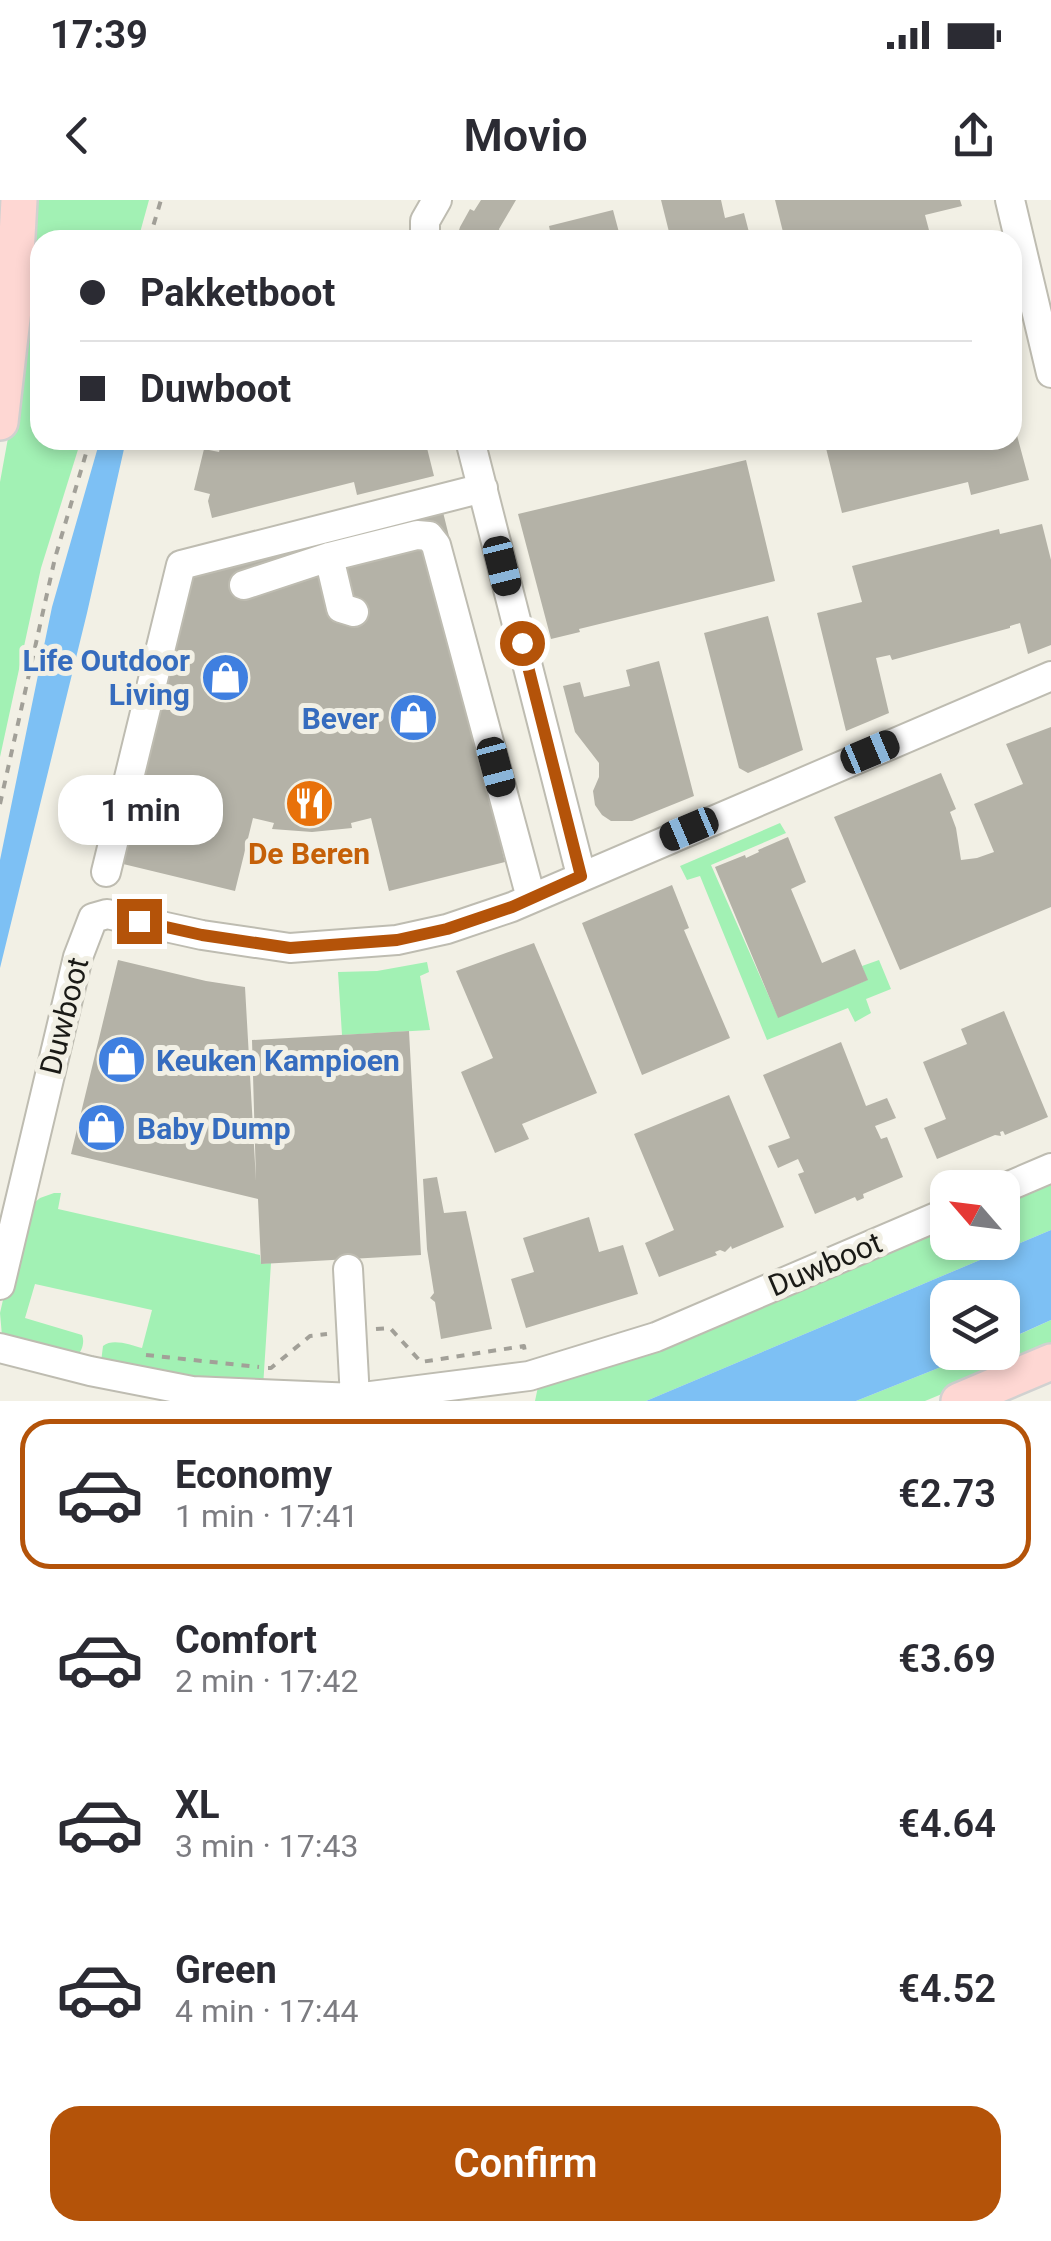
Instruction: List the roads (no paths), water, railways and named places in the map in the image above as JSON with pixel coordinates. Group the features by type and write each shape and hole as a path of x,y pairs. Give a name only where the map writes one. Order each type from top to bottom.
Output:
{"main road":[{"path":"0,422 13,310 19,200"},
{"path":"959,1401 1051,1362"}],"street":[{"path":"426,230 426,220 437,200"},
{"path":"1010,200 1017,230"},
{"path":"1022,251 1051,373"},
{"path":"472,450 581,876"},
{"path":"106,872 181,565 482,488"},
{"path":"244,585 329,557 416,535 429,536 436,544 531,898"},
{"path":"329,557 341,608 354,612"},
{"name":"Duwboot","path":"0,1285 78,958 92,918 108,914 202,935 290,948 397,940 447,929 531,898 1051,676"},
{"path":"1020,1181 1051,1168"},
{"name":"Duwboot","path":"0,1348 192,1391 355,1398 530,1376 656,1336 930,1220"},
{"path":"348,1270 355,1398"}],"water":[{"path":"97,450 124,450 0,968 0,860 52,607"},
{"path":"1051,1230 1051,1320 1020,1334 1020,1280 933,1280 980,1260 1020,1260 1020,1243"},
{"path":"930,1281 930,1370 934,1370 856,1401 646,1401"}],"place":[{"name":"Life Outdoor Living","path":"225,677"},
{"name":"Bever","path":"414,718"},
{"name":"De Beren","path":"309,804"},
{"name":"Keuken Kampioen","path":"121,1060"},
{"name":"Baby Dump","path":"102,1128"}]}
